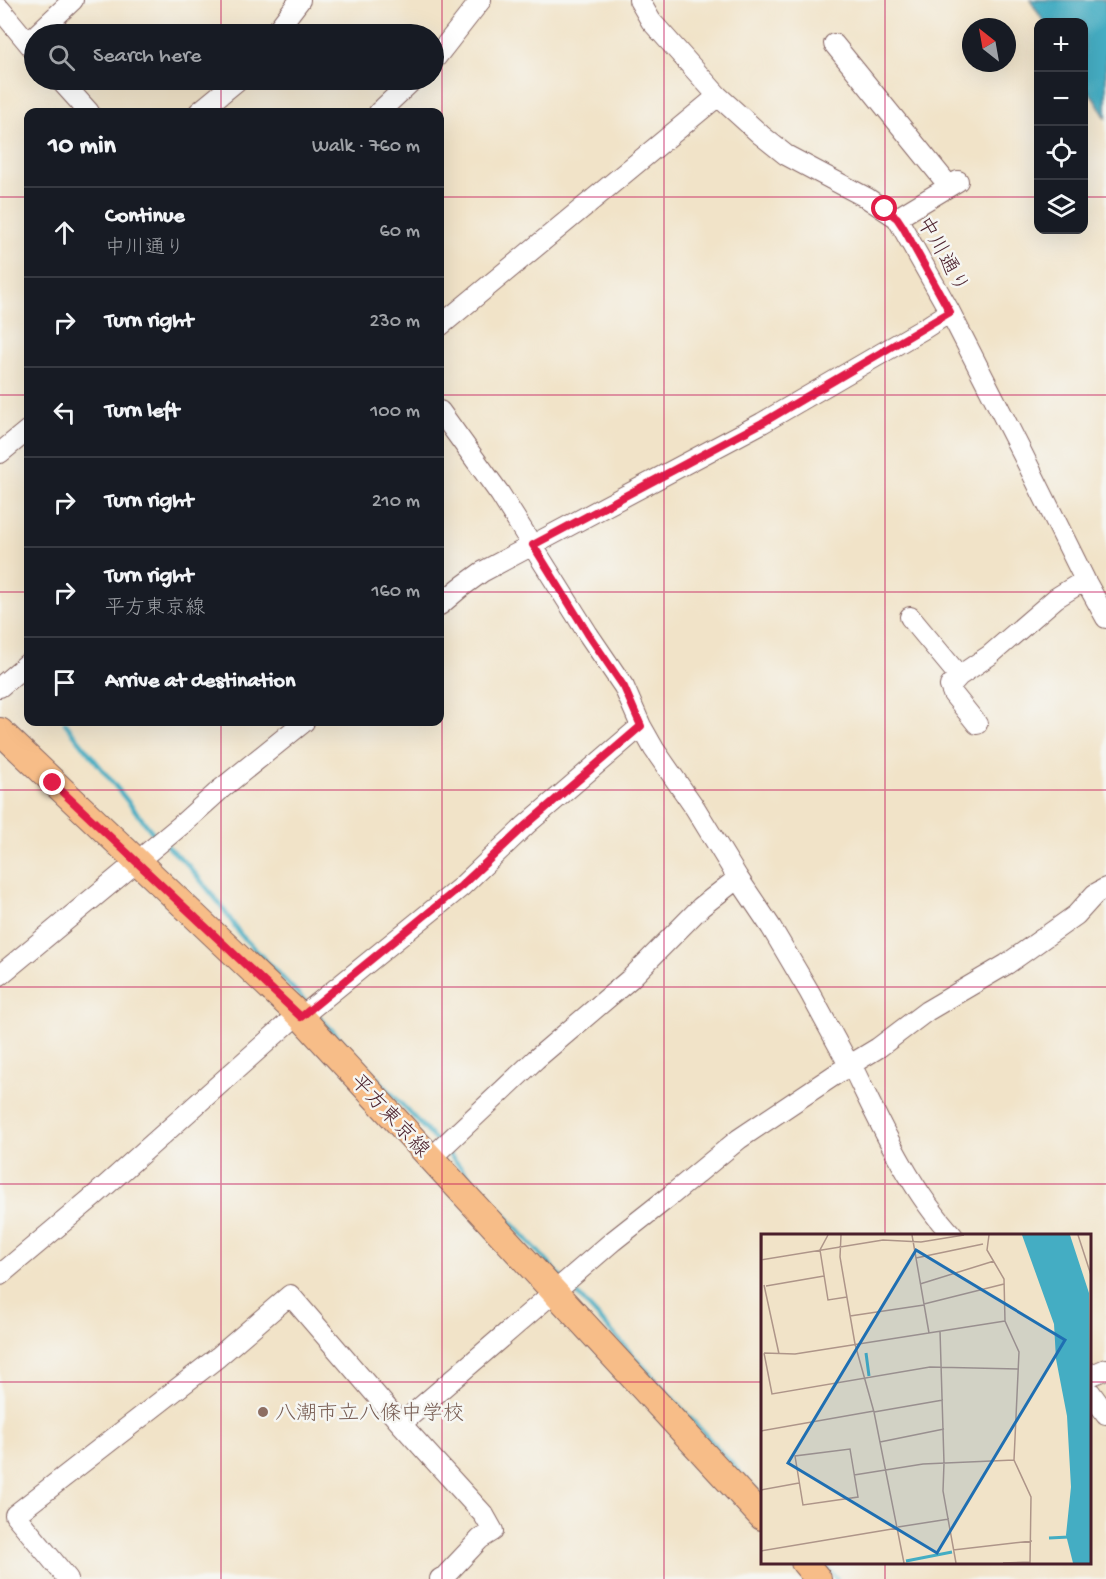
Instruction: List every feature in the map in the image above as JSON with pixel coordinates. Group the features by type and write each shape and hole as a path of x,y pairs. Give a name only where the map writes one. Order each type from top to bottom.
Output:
{"main road":[{"name":"平方東京線","path":"0,731 299,1016 761,1516"}],"street":[{"path":"50,24 73,0"},
{"path":"282,24 300,0"},
{"path":"444,47 481,0"},
{"name":"中川通り","path":"639,0 651,21 718,96 786,155 867,198 897,218 950,312 1106,618"},
{"path":"0,9 24,32"},
{"path":"834,44 953,183 897,218"},
{"path":"69,90 85,108"},
{"path":"204,108 225,90"},
{"path":"383,108 402,90"},
{"path":"444,323 718,96"},
{"path":"444,602 482,572 762,423 950,312"},
{"path":"444,417 500,494 624,687 654,749 695,808 810,993 850,1064 885,1135 922,1197 951,1234"},
{"path":"0,453 24,433"},
{"path":"977,724 953,694 950,686 959,676 990,655 1056,598 1085,580"},
{"path":"910,617 959,676"},
{"path":"0,687 24,666"},
{"path":"0,975 299,726"},
{"path":"0,1275 93,1197 299,1016 461,886 526,825 641,726"},
{"path":"431,1158 537,1059 630,979 701,907 738,878"},
{"path":"401,1424 613,1241 740,1139 850,1064 878,1048 927,1011 1008,964 1076,915 1095,894 1106,888"},
{"path":"68,1579 15,1515 218,1357 290,1295 401,1424 484,1515 493,1531 480,1539 440,1579"},
{"path":"1091,1375 1106,1369"},
{"path":"1091,1395 1106,1414"}],"water":[{"path":"1030,0 1106,0 1106,118 1088,89 1088,18 1041,18"}],"waterway":[{"path":"67,726 157,838"},
{"path":"166,845 188,865 220,904 240,934 307,1003"},
{"path":"316,1013 439,1144"},
{"path":"447,1152 563,1279"},
{"path":"570,1286 761,1496"},
{"path":"824,1564 837,1579"}],"place":[{"name":"八潮市立八條中学校","path":"263,1412"}],"route":[{"path":"53,783 301,1017 461,886 526,825 641,726 624,687 533,545 762,423 950,312 903,227 897,218 885,209"}]}
